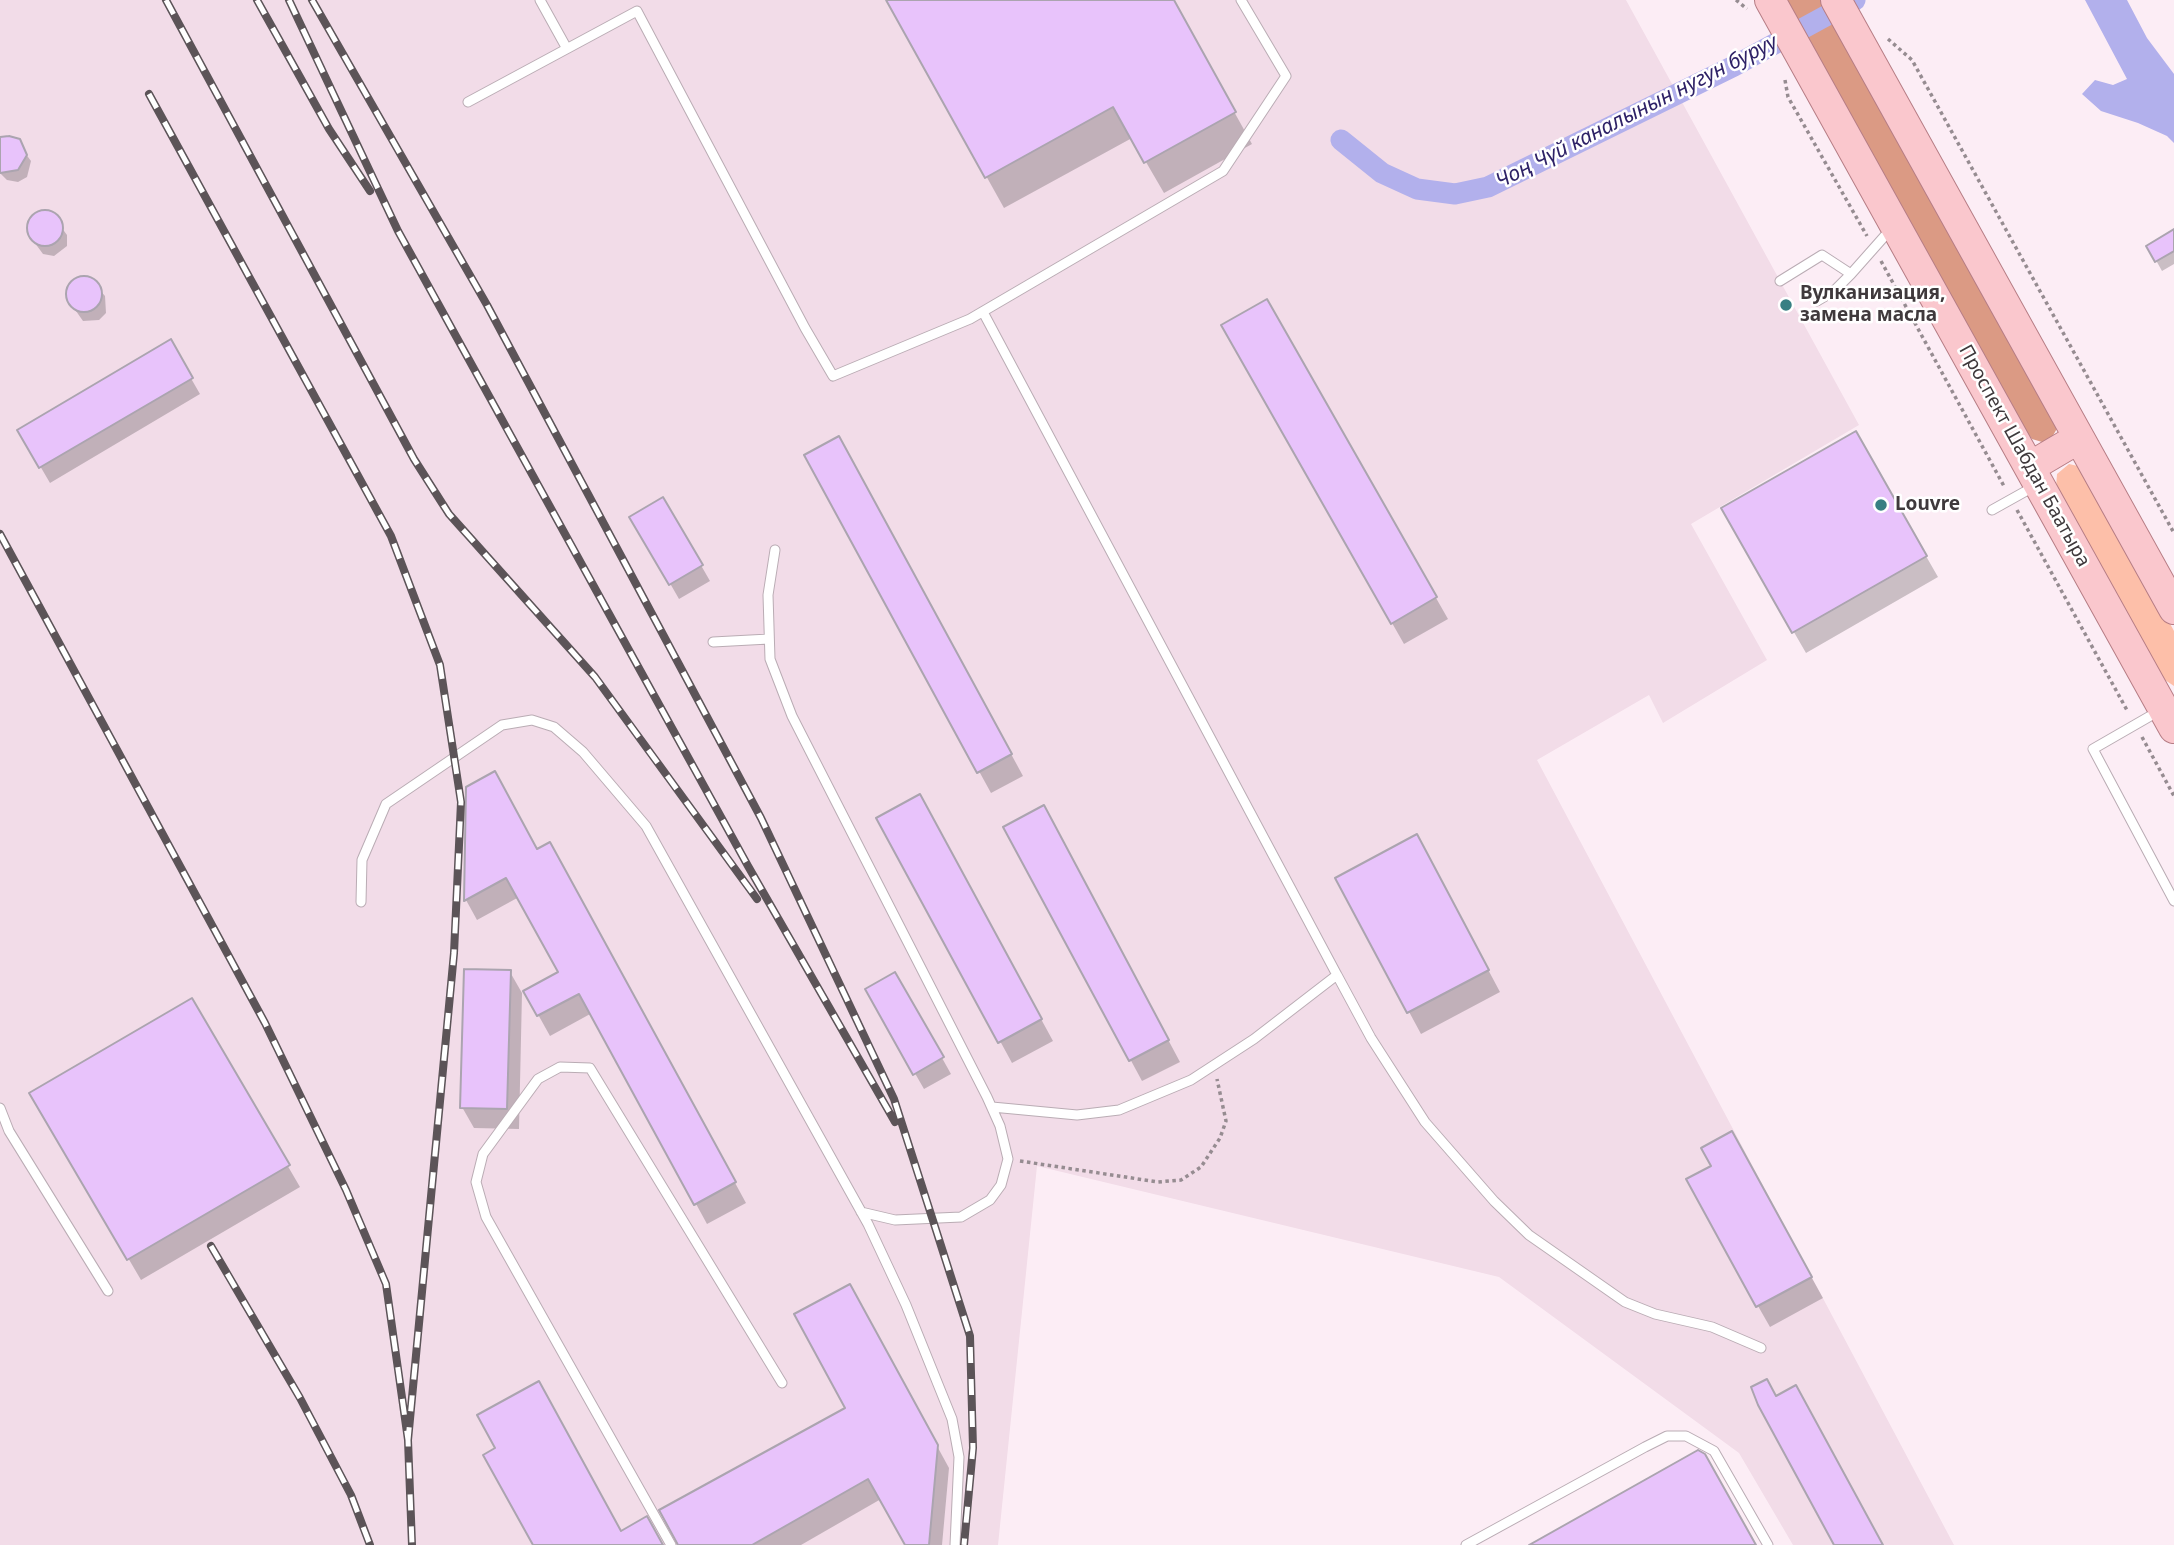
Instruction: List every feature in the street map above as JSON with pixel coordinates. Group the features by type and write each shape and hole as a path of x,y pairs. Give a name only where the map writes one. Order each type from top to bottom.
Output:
{"main road":[{"name":"Проспект Шабдан Баатыра","path":"1770,0 1799,76 1896,224 2170,713"},
{"path":"1836,0 1875,42 2079,439 2174,609"},
{"path":"2035,475 2079,439"}],"lane":[{"path":"540,0 566,47"},
{"path":"468,102 638,10 805,328 834,376 983,312 1223,171 1286,76 1246,2"},
{"path":"1817,301 1834,291 1896,224"},
{"path":"1780,281 1822,255 1851,274"},
{"path":"983,312 1371,1038 1425,1122 1494,1201 1529,1235 1625,1303 1655,1314 1712,1327 1761,1348"},
{"path":"1992,510 2011,500 2035,475"},
{"path":"775,550 768,595 770,659 792,716 992,1107 1008,1159 1001,1185 990,1200 961,1217 895,1220 862,1212"},
{"path":"713,642 769,639"},
{"path":"2170,713 2135,725 2093,749 2174,901"},
{"path":"361,902 362,860 386,804 502,725 532,720 554,727 583,752 646,826 862,1212 906,1305 952,1419 959,1457 955,1545"},
{"path":"992,1107 1077,1115 1119,1110 1191,1080 1337,975"},
{"path":"671,1545 486,1217 476,1182 482,1154 538,1079 560,1067 590,1068 782,1384"},
{"path":"0,1108 9,1131 108,1292"},
{"path":"1466,1545 1645,1447 1667,1437 1686,1436 1714,1451 1768,1545"}],"path":[{"path":"1875,42 1912,60 2174,533"},
{"path":"1799,76 1787,97 1874,248 2174,796"},
{"path":"1008,1159 1158,1182 1181,1180 1201,1167 1220,1138 1226,1121 1217,1087 1217,1075 1230,1054"}],"shaded area":[{"path":"0,0 1626,0 1859,425 1691,524 1767,660 1663,723 1649,695 1537,760 1954,1545 1793,1545 1739,1453 1499,1277 1037,1166 998,1545 0,1545"},
{"path":"1784,0 1823,0 2059,425 2051,439 2042,442 2032,439 2025,430"},
{"path":"2069,464 2082,467 2088,472 2174,631 2174,686 2162,678 2056,488 2057,474"}],"water":[{"path":"2085,0 2127,0 2147,38 2174,74 2174,143 2167,136 2138,123 2101,111 2082,94 2095,80 2113,85 2127,79"}],"building":[{"path":"886,0 1174,0 1236,112 1144,163 1113,107 985,178"},
{"path":"0,137 20,139 27,155 18,170 0,173"},
{"path":"45,210 58,215 63,228 58,241 45,246 32,241 27,228 32,215"},
{"path":"2174,229 2174,251 2155,262 2146,246"},
{"path":"84,276 97,281 102,294 97,307 84,312 71,307 66,294 71,281"},
{"path":"1267,299 1437,597 1391,624 1221,325"},
{"path":"171,339 193,378 39,468 17,430"},
{"path":"1856,431 1927,556 1792,633 1721,508"},
{"path":"839,436 1012,754 977,773 804,455"},
{"path":"663,497 703,565 669,585 629,517"},
{"path":"495,771 537,849 550,842 736,1182 694,1205 579,994 537,1016 523,991 558,972 506,878 464,901 466,787"},
{"path":"920,794 1042,1019 998,1043 876,818"},
{"path":"1044,805 1169,1040 1129,1061 1003,827"},
{"path":"1417,834 1489,970 1407,1013 1335,878"},
{"path":"464,969 511,970 507,1109 460,1108"},
{"path":"895,972 944,1057 913,1075 865,989"},
{"path":"192,998 290,1165 127,1260 29,1093"},
{"path":"1732,1131 1812,1277 1756,1307 1686,1179 1711,1166 1701,1148"},
{"path":"850,1284 938,1445 929,1545 905,1545 868,1479 752,1545 678,1545 659,1510 845,1408 794,1314"},
{"path":"1767,1379 1776,1396 1796,1385 1883,1545 1834,1545 1758,1405 1751,1387"},
{"path":"539,1381 621,1531 647,1516 663,1545 533,1545 483,1455 495,1448 477,1415"},
{"path":"1698,1450 1705,1454 1756,1545 1529,1545"}],"waterway":[{"name":"Чоң Чүй каналынын нугун буруу","path":"1341,140 1382,173 1417,189 1455,194 1488,187 1734,66 1855,0"}],"railway":[{"path":"166,0 414,459 449,514 595,677 757,899"},
{"path":"257,0 329,129 370,191"},
{"path":"289,0 398,231 748,866 895,1122"},
{"path":"312,0 487,305 761,818 894,1099 970,1336 973,1448 964,1545"},
{"path":"149,94 391,536 440,665 461,802 454,953 408,1440"},
{"path":"0,534 265,1023 346,1190 386,1284 408,1440 412,1545"},
{"path":"211,1246 300,1398 351,1495 370,1545"}],"place":[{"name":"Вулканизация, замена масла","path":"1786,305"},
{"name":"Louvre","path":"1881,505"}]}
